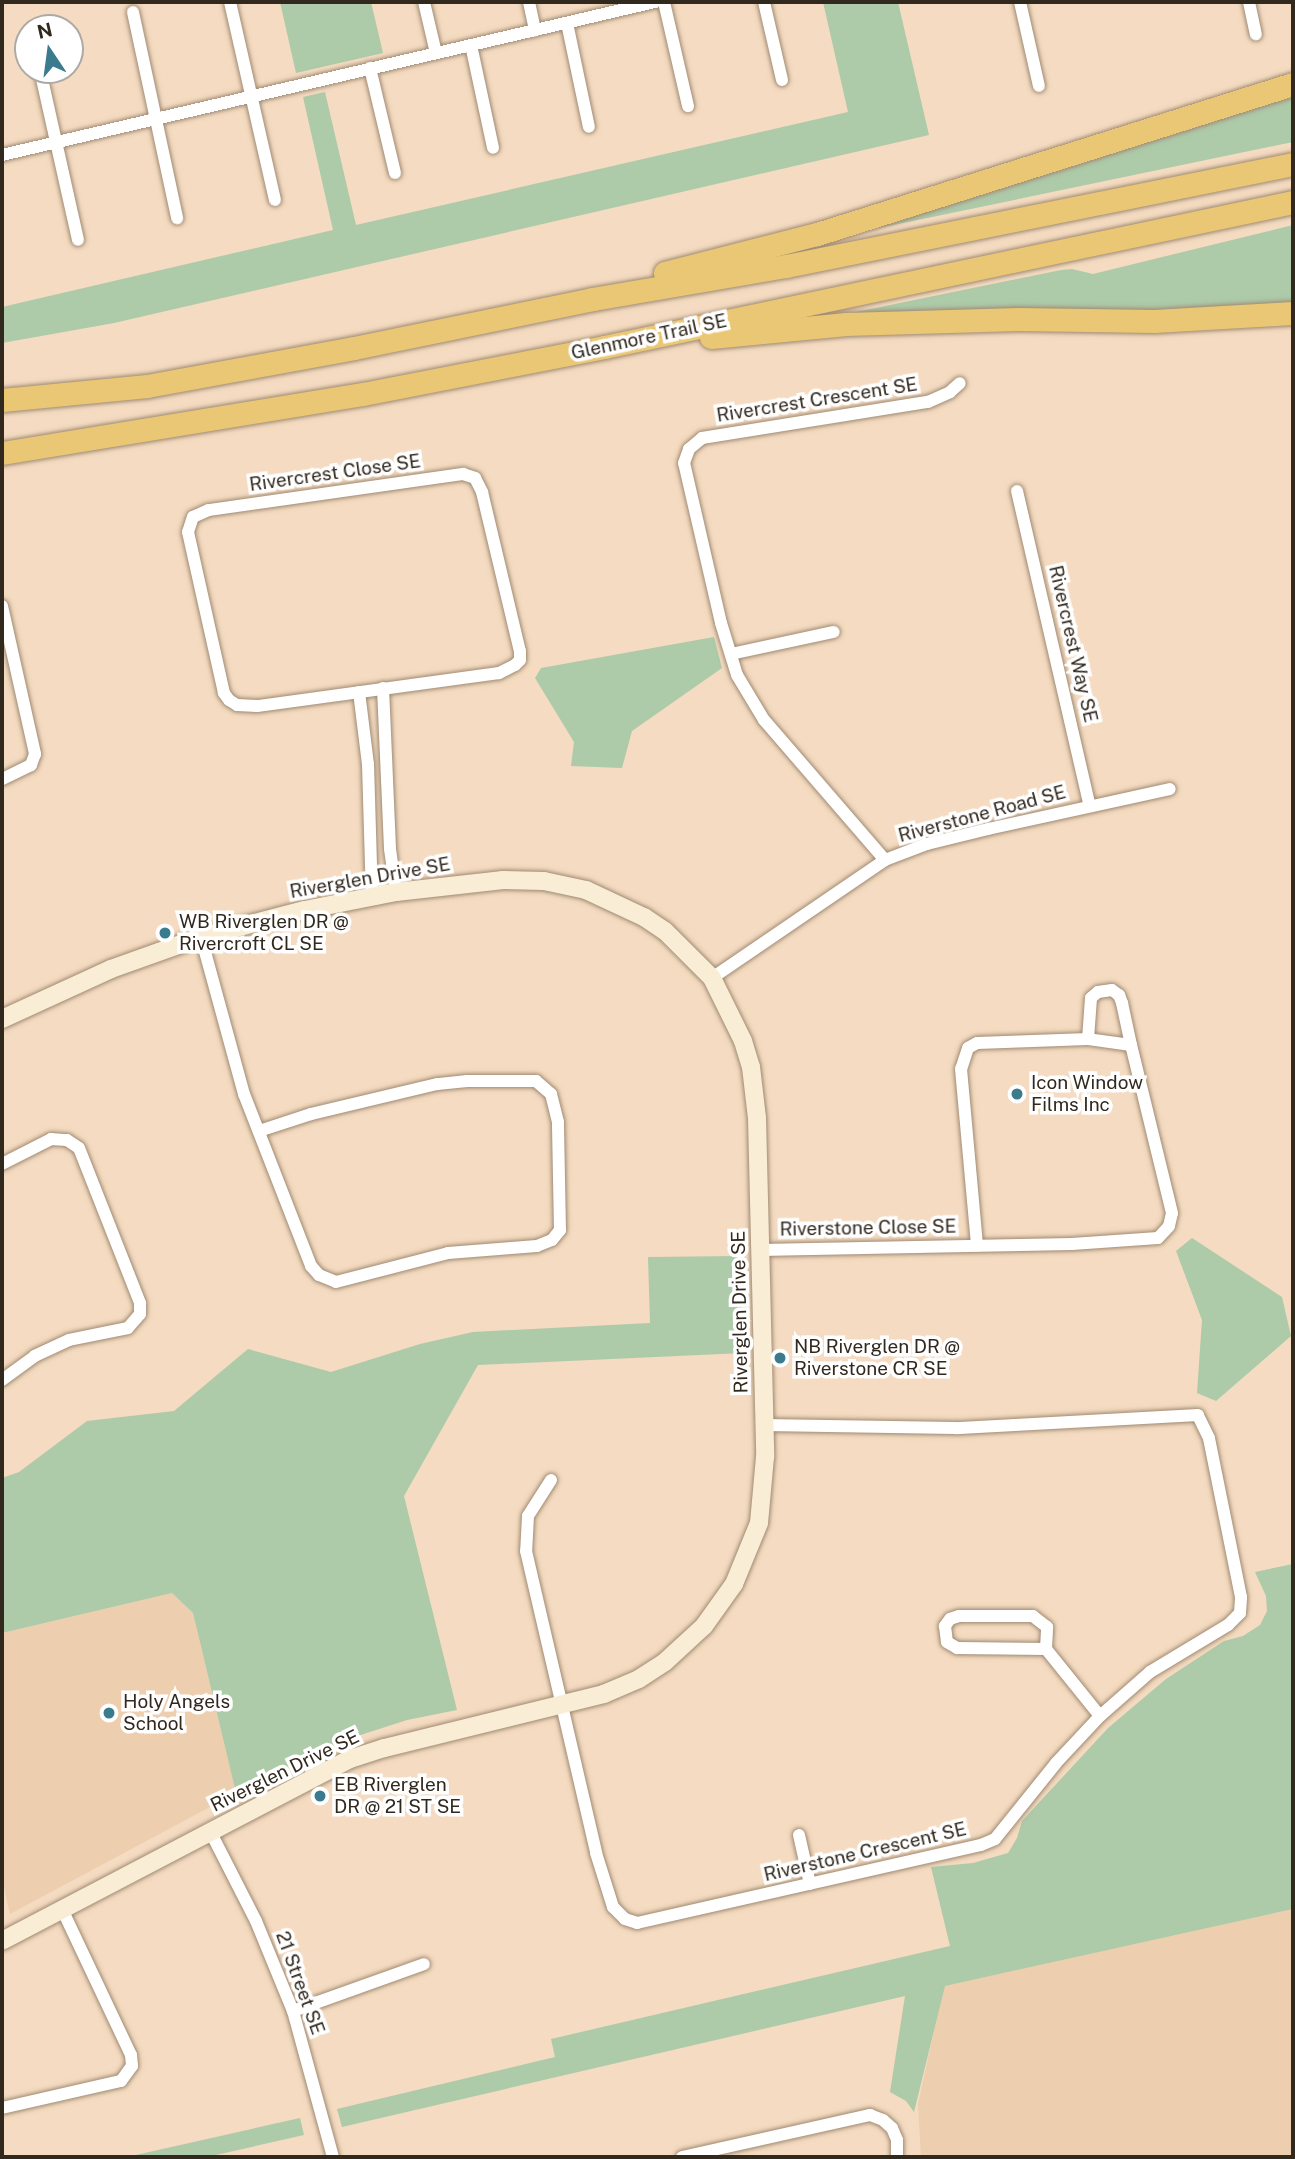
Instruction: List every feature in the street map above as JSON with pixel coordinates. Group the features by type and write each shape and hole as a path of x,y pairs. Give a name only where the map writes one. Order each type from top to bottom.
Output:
{"highway":[{"path":"593,299 643,279 817,234 1293,84"},
{"path":"2,400 147,386 354,348 593,299 786,266 1293,164"},
{"name":"Glenmore Trail SE","path":"2,453 363,394 604,347 1293,202"},
{"path":"604,347 846,324 1018,318 1154,321 1292,313"}],"street":[{"path":"230,2 275,200"},
{"path":"424,2 436,53"},
{"path":"528,2 535,30"},
{"path":"2,155 568,23 631,5 655,2"},
{"path":"664,2 688,106"},
{"path":"764,2 782,80"},
{"path":"1020,2 1039,86"},
{"path":"1249,2 1256,34"},
{"path":"133,12 177,218"},
{"path":"568,23 589,127"},
{"path":"471,45 493,148"},
{"path":"370,68 395,173"},
{"path":"43,84 78,240"},
{"name":"Rivercrest Crescent SE","path":"885,860 759,713 737,675 721,624 684,469 689,449 702,438 928,402 960,383"},
{"name":"Rivercrest Close SE","path":"463,474 475,478 482,492 520,660 499,673 359,692 257,706 237,705 229,700 224,693 188,532 193,517 209,510 463,474"},
{"name":"Rivercrest Way SE","path":"1017,491 1090,806"},
{"path":"2,607 36,754 31,765 2,779"},
{"path":"731,654 834,632"},
{"path":"383,688 390,849 396,892"},
{"path":"359,692 367,753 372,897"},
{"name":"Riverstone Road SE","path":"712,978 885,860 927,844 1171,789"},
{"name":"Riverglen Drive SE","path":"2,1018 100,973 201,937 259,920 396,892 503,880 544,881 573,886 602,896 644,917 665,931 712,978 743,1041 755,1091 765,1457 759,1523 744,1563 718,1608 684,1646 639,1679 604,1694 384,1748 348,1760 2,1941"},
{"path":"201,937 228,1044 259,1131 312,1266 324,1280 336,1282 448,1253 545,1244 560,1230 558,1122 551,1094 536,1081 437,1084 338,1107 259,1131"},
{"name":"Riverstone Close SE","path":"760,1250 1150,1240 1165,1232 1172,1213 1122,1003 1119,995 1112,990 1098,992 1091,998 1088,1039"},
{"name":"Riverstone Close SE","path":"977,1245 962,1059 968,1048 977,1043 1088,1039 1131,1045"},
{"path":"2,1164 51,1139 67,1140 79,1148 140,1303 140,1314 128,1328 69,1340 35,1356 2,1380"},
{"name":"Riverstone Crescent SE","path":"551,1480 528,1516 526,1551 596,1853 613,1907 625,1919 650,1922 981,1845 995,1839 1056,1763 1100,1716 1150,1672 1233,1622 1241,1608 1209,1438 1198,1415 955,1428 764,1425"},
{"path":"1046,1649 957,1648 947,1642 945,1626 950,1619 959,1615 1040,1618 1047,1628 1046,1649 1100,1716"},
{"name":"21 Street SE","path":"210,1831 256,1921 293,2011 333,2157"},
{"path":"799,1835 810,1884"},
{"path":"2,2108 121,2081 132,2066 131,2055 62,1909"},
{"path":"293,2011 424,1964"},
{"path":"682,2157 870,2115 883,2120 892,2129 897,2140 897,2157"}],"shaded area":[{"name":"Holy Angels School","path":"172,1593 193,1613 236,1793 10,1914 2,1878 2,1633"},
{"path":"1293,1909 1293,2157 921,2157 918,2104 944,1986"}],"green space":[{"path":"280,2 371,2 383,53 296,73"},
{"path":"823,2 898,2 929,135 114,323 2,343 2,307 333,230 303,97 325,92 356,225 848,112"},
{"path":"1293,92 1293,142 879,228 878,221"},
{"path":"1293,225 1293,303 1235,311 846,314 1061,270 1072,269 1093,274"},
{"path":"714,637 722,668 632,731 622,768 571,766 574,742 535,678 541,668"},
{"path":"1192,1238 1282,1297 1291,1336 1216,1401 1197,1393 1202,1320 1176,1251"},
{"path":"738,1256 741,1263 743,1353 478,1365 404,1496 457,1710 407,1720 342,1741 236,1793 193,1613 172,1593 2,1633 2,1478 19,1472 87,1421 174,1411 248,1349 331,1372 420,1344 473,1332 650,1323 648,1257"},
{"path":"1293,1564 1293,1909 945,1986 914,2112 906,2101 890,2092 905,1996 342,2127 337,2109 555,2057 551,2039 950,1946 931,1867 973,1863 1008,1853 1017,1838 1022,1821 1108,1728 1166,1679 1224,1641 1243,1636 1260,1625 1267,1611 1266,1596 1255,1572"},
{"path":"300,2118 304,2135 207,2157 127,2157"}],"place":[{"name":"WB Riverglen DR @ Rivercroft CL SE","path":"165,933"},
{"name":"Icon Window Films Inc","path":"1017,1094"},
{"name":"NB Riverglen DR @ Riverstone CR SE","path":"780,1358"},
{"name":"Holy Angels School","path":"109,1713"},
{"name":"EB Riverglen DR @ 21 ST SE","path":"320,1796"}]}
